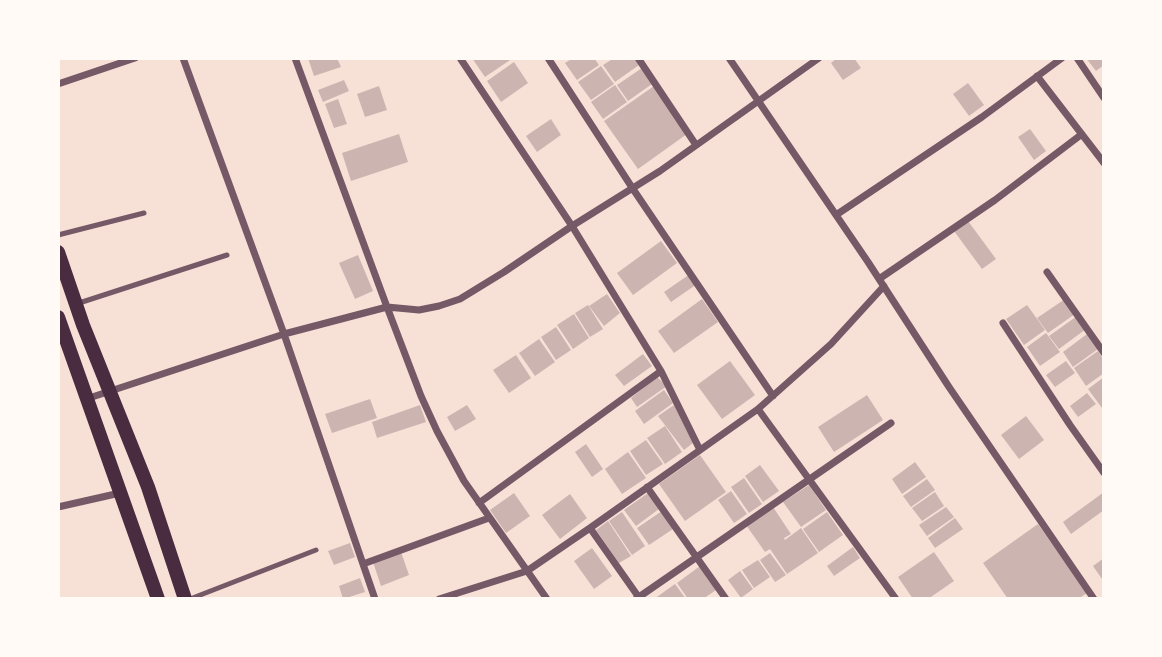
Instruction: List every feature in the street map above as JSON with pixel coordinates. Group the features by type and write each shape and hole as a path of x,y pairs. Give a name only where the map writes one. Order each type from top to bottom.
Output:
{"main road":[{"path":"58,252 83,325 148,487 188,599"},
{"path":"58,317 61,334 158,599"}],"street":[{"path":"58,84 135,58"},
{"path":"183,58 284,334 375,599"},
{"path":"295,58 387,307 437,431 464,481 547,599"},
{"path":"460,58 572,226 661,371 700,450"},
{"path":"548,58 774,396"},
{"path":"638,58 696,145"},
{"path":"729,58 1094,599"},
{"path":"86,399 284,334 387,307 419,310 460,299 634,189 819,58"},
{"path":"836,215 982,117 1062,58"},
{"path":"1077,58 1104,98"},
{"path":"1037,76 1104,163"},
{"path":"439,599 527,570 758,409 831,344 882,283 1082,134"},
{"path":"1046,272 1104,352"},
{"path":"1003,323 1104,473"},
{"path":"479,503 661,371"},
{"path":"758,409 896,599"},
{"path":"590,528 638,599 891,423"},
{"path":"647,487 726,599"},
{"path":"58,507 120,493"},
{"path":"363,564 489,518"}],"lane":[{"path":"58,235 144,213"},
{"path":"76,304 227,255"},
{"path":"188,599 316,550"}],"building":[{"path":"308,58 337,58 341,67 314,76"},
{"path":"472,58 513,58 485,77"},
{"path":"573,58 594,58 599,65 577,80 565,63"},
{"path":"614,58 634,58 639,65 615,82 603,65"},
{"path":"837,58 854,58 861,68 843,80 831,63"},
{"path":"1086,58 1104,58 1104,65 1096,71"},
{"path":"514,62 528,83 501,102 487,81"},
{"path":"601,66 614,84 591,100 578,82"},
{"path":"642,68 652,84 628,101 617,85"},
{"path":"344,80 349,91 323,102 318,90"},
{"path":"968,83 984,105 969,116 953,94"},
{"path":"615,85 627,102 603,119 591,102"},
{"path":"379,86 387,110 365,117 357,94"},
{"path":"654,86 687,134 638,169 604,121"},
{"path":"338,99 347,124 334,128 325,104"},
{"path":"551,119 561,135 537,152 526,136"},
{"path":"1030,129 1046,151 1034,160 1018,137"},
{"path":"399,134 408,162 351,181 342,153"},
{"path":"968,221 996,259 982,269 954,231"},
{"path":"661,241 677,263 633,295 617,273"},
{"path":"358,255 373,291 355,299 339,263"},
{"path":"690,274 697,284 671,302 664,292"},
{"path":"607,294 620,313 604,326 589,306"},
{"path":"702,299 718,322 674,353 658,331"},
{"path":"1065,299 1075,314 1048,333 1037,318"},
{"path":"588,305 603,329 590,337 575,313"},
{"path":"1027,305 1045,330 1024,345 1006,319"},
{"path":"574,314 589,338 573,349 557,325"},
{"path":"1077,316 1086,329 1059,349 1049,336"},
{"path":"556,327 571,350 556,360 541,337"},
{"path":"1046,333 1060,352 1040,366 1027,347"},
{"path":"1087,334 1098,349 1073,367 1063,352"},
{"path":"539,339 555,362 535,376 519,353"},
{"path":"1098,351 1104,360 1104,373 1086,386 1074,368"},
{"path":"643,354 652,366 624,386 615,375"},
{"path":"516,355 531,378 509,393 493,370"},
{"path":"730,361 755,395 722,419 697,385"},
{"path":"1066,361 1075,373 1055,387 1046,375"},
{"path":"657,377 667,386 637,407 631,398"},
{"path":"1104,377 1104,407 1102,408 1088,389"},
{"path":"664,390 673,403 644,424 635,411"},
{"path":"1087,393 1096,404 1078,417 1070,406"},
{"path":"867,395 883,420 834,452 818,427"},
{"path":"370,399 377,418 332,433 325,414"},
{"path":"420,405 426,422 377,438 372,422"},
{"path":"467,405 476,419 455,431 447,417"},
{"path":"674,405 693,443 684,450 658,416"},
{"path":"1026,416 1044,440 1019,459 1001,435"},
{"path":"665,426 682,452 665,464 647,438"},
{"path":"646,440 663,464 646,475 630,451"},
{"path":"586,444 603,469 592,477 575,452"},
{"path":"628,452 646,478 622,494 605,469"},
{"path":"700,455 726,492 685,521 659,484"},
{"path":"915,462 926,477 902,494 892,479"},
{"path":"760,465 779,491 763,502 745,476"},
{"path":"744,478 762,504 749,513 731,487"},
{"path":"927,479 935,490 911,507 903,496"},
{"path":"809,485 826,510 801,527 783,502"},
{"path":"731,491 747,514 734,523 718,500"},
{"path":"935,492 944,506 922,521 912,508"},
{"path":"1104,492 1104,510 1071,534 1063,522"},
{"path":"514,493 530,516 506,533 490,510"},
{"path":"648,493 659,509 636,526 624,510"},
{"path":"570,494 587,518 560,539 542,515"},
{"path":"773,507 791,534 784,538 785,540 801,528 818,553 787,574 770,549 765,552 746,525"},
{"path":"946,507 954,517 927,536 919,525"},
{"path":"662,511 673,529 649,545 637,528"},
{"path":"622,512 645,546 632,555 609,521"},
{"path":"827,512 843,535 819,552 803,529"},
{"path":"955,518 963,529 935,548 928,538"},
{"path":"608,521 631,556 619,563 596,530"},
{"path":"1038,524 1087,593 1078,599 1008,599 983,563"},
{"path":"350,543 355,557 334,565 328,551"},
{"path":"853,547 860,558 834,576 827,566"},
{"path":"592,548 612,576 594,589 574,561"},
{"path":"401,552 409,575 381,586 373,562"},
{"path":"934,552 954,581 928,599 913,599 898,577"},
{"path":"770,553 786,575 775,582 760,560"},
{"path":"1104,558 1104,582 1093,566"},
{"path":"758,560 770,577 754,588 742,570"},
{"path":"700,566 716,590 703,599 688,599 677,583"},
{"path":"740,571 753,589 741,598 728,580"},
{"path":"360,578 365,592 343,599 339,586"},
{"path":"675,584 686,599 654,599"}]}
